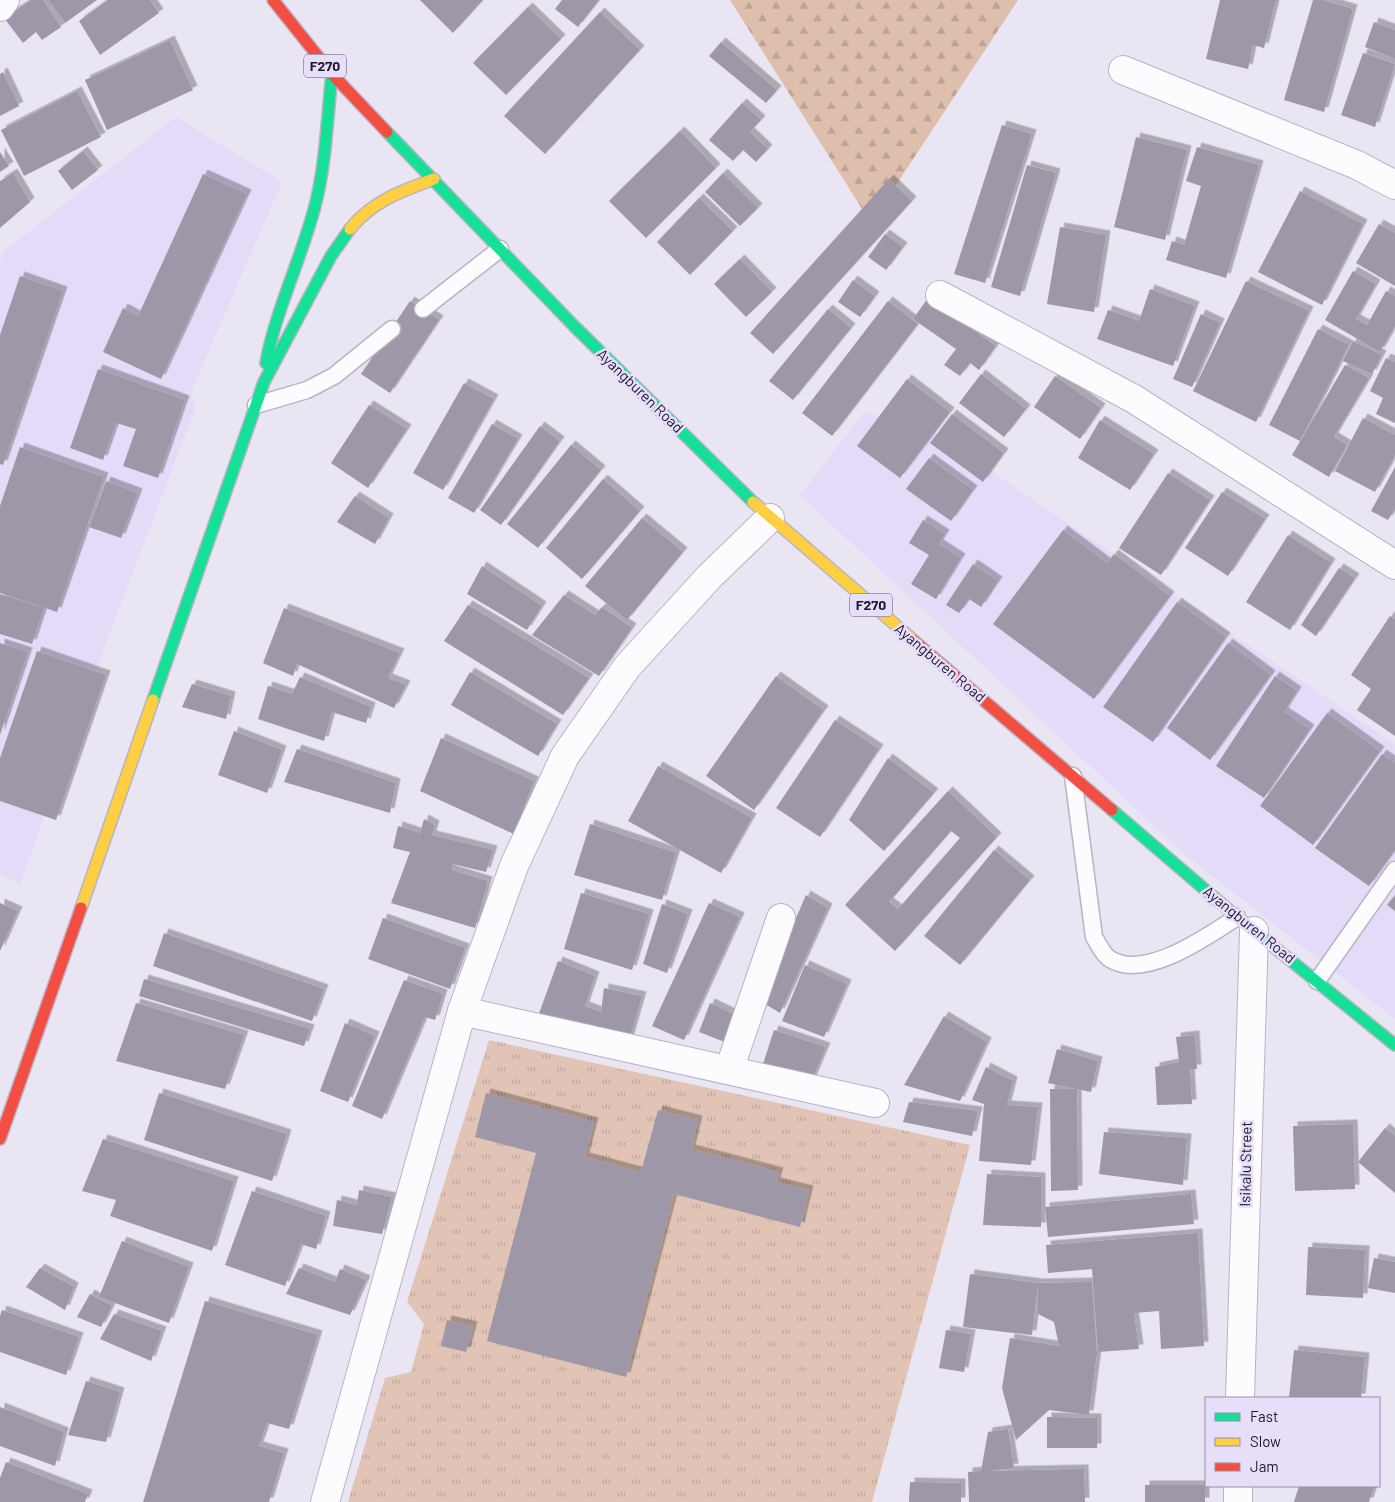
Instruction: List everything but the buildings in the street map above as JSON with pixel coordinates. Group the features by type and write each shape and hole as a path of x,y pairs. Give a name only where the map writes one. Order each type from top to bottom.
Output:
{"main road":[{"name":"F270","path":"273,0 332,74"},
{"name":"Ayangburen Road","path":"332,74 574,326 770,518 1246,924 1395,1045"},
{"path":"264,382 270,336 314,208 322,170 332,74"},
{"path":"0,1139 264,382 331,256 350,227 371,207 396,193 434,179"}],"street":[{"path":"0,7 5,0"},
{"path":"1123,70 1357,164 1395,185"},
{"path":"940,296 1134,399 1395,565"},
{"path":"325,1502 462,1011 514,866 565,756 627,667 709,577 770,518"},
{"path":"729,1070 781,918"},
{"name":"Isikalu Street","path":"1240,1397 1246,924"},
{"path":"462,1011 875,1103"},
{"path":"1238,1487 1238,1502"}],"lane":[{"path":"423,309 500,249"},
{"path":"256,405 307,390 334,376 392,329"},
{"path":"1072,776 1094,937 1109,958 1127,965 1148,963 1246,924"},
{"path":"1317,981 1395,870"}],"shaded area":[{"path":"176,117 282,182 191,392 196,407 91,682 20,885 0,873 0,259 4,251"},
{"path":"864,412 936,434 1395,744 1395,1019 1183,853 800,495"}],"green space":[{"path":"730,0 1018,0 871,223"},
{"path":"489,1040 970,1145 872,1502 348,1502 385,1378 411,1372 424,1324 407,1302"}],"traffic: fast":[{"path":"266,363 276,323 309,226 319,190 332,74"},
{"path":"387,132 574,326 753,502"},
{"path":"153,700 264,382 331,256 350,229"},
{"path":"1112,810 1237,917 1395,1045"}],"traffic: slow":[{"path":"350,229 368,211 388,198 434,179"},
{"path":"753,502 913,640"},
{"path":"81,908 153,700"}],"traffic: jam":[{"path":"273,0 332,74 387,132"},
{"path":"913,640 1112,810"},
{"path":"0,1139 81,908"}]}
